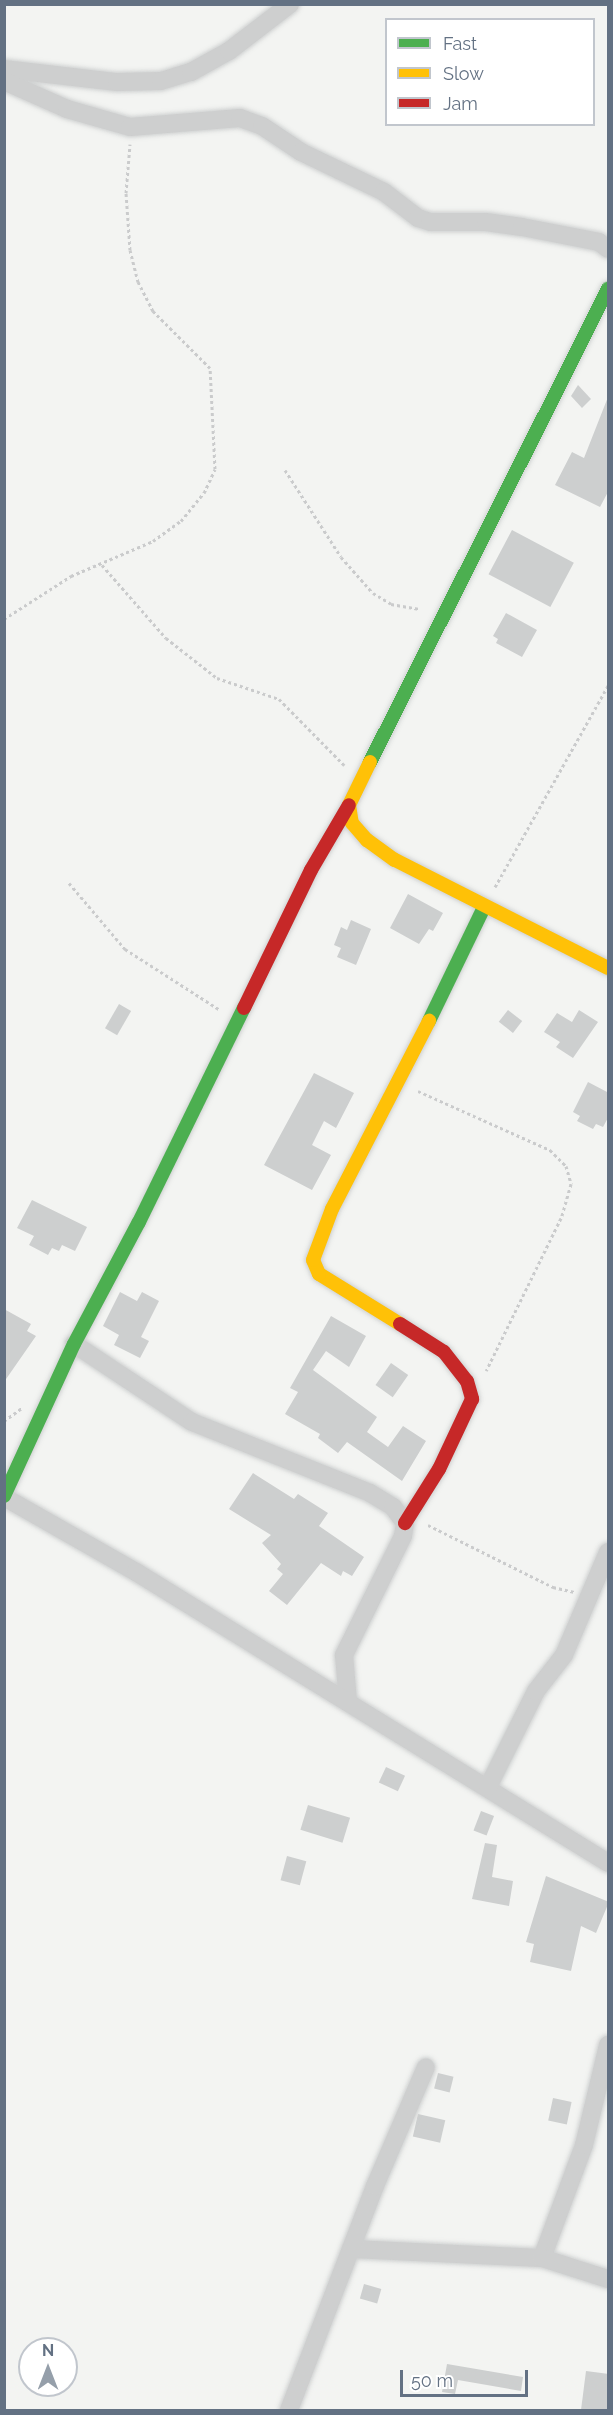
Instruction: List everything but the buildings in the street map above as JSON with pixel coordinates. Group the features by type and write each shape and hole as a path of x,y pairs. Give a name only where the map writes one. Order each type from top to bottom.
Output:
{"street":[{"path":"4,69 117,82 161,81 191,72 229,51 290,4"},
{"path":"4,81 67,109 130,127 240,118 262,126 301,152 384,192 418,218 430,222 486,222 580,238 609,249"},
{"path":"609,289 443,610 349,805 311,870 74,1344 4,1497 136,1572 609,1863"},
{"path":"349,805 352,823 367,840 395,861 609,968"},
{"path":"348,1702 342,1666 403,1536 408,1519 440,1469 472,1399 458,1366 444,1352 319,1274 313,1260 316,1244 332,1209 393,1096 484,907"},
{"path":"74,1344 192,1422 370,1493 408,1519"},
{"path":"488,1787 536,1691 564,1655 609,1552"},
{"path":"310,1681 342,1666"},
{"path":"542,2258 584,2145 609,2045"},
{"path":"292,2410 351,2249 426,2067"},
{"path":"351,2249 542,2258 609,2279"}],"path":[{"path":"4,619 62,582 153,541 181,521 204,493 215,469 210,368 153,311 138,282 130,249 126,193 130,127"},
{"path":"285,470 340,556 373,593 391,604 443,610"},
{"path":"102,564 166,638 217,678 279,699 360,782"},
{"path":"484,907 609,686"},
{"path":"69,883 125,948 238,1020"},
{"path":"393,1096 411,1091 425,1092 550,1150 566,1166 571,1184 561,1218 472,1399"},
{"path":"408,1519 553,1587 569,1592 594,1582"}],"traffic: fast":[{"path":"370,762 608,289"},
{"path":"429,1021 484,907"},
{"path":"4,1496 74,1344 139,1222 244,1008"}],"traffic: slow":[{"path":"370,762 349,805 352,823 367,840 395,860 608,968"},
{"path":"400,1324 319,1274 313,1260 332,1209 429,1021"}],"traffic: jam":[{"path":"244,1008 311,870 349,805"},
{"path":"400,1324 444,1352 467,1381 472,1399 439,1469 405,1523"}]}
